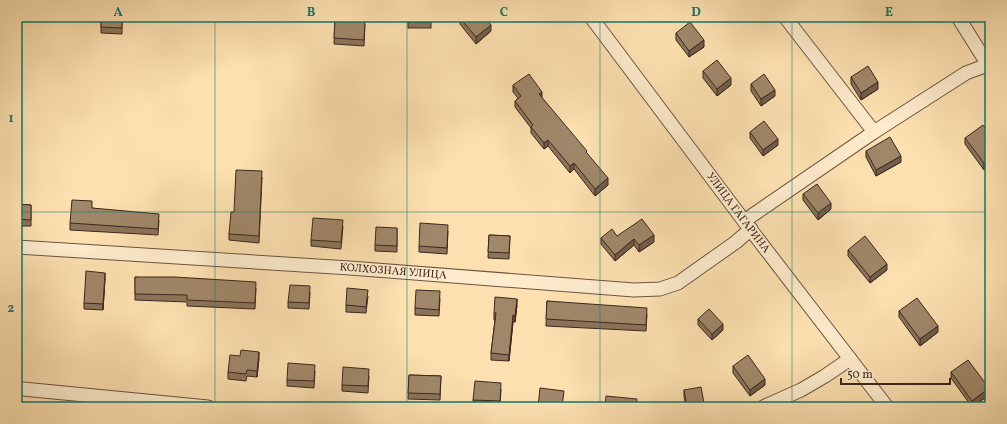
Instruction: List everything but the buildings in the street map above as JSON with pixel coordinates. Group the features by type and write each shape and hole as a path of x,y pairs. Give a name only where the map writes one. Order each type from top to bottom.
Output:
{"street":[{"name":"УЛИЦА ГАГАРИНА","path":"591,17 747,225 887,407"},
{"path":"785,17 874,132"},
{"path":"958,17 989,66"},
{"name":"КОЛХОЗНАЯ УЛИЦА","path":"17,247 350,268 634,290 660,289 678,283 736,242 747,225 874,132 966,73 989,66"},
{"path":"763,407 801,390 850,359"},
{"path":"23,389 208,407"}]}
